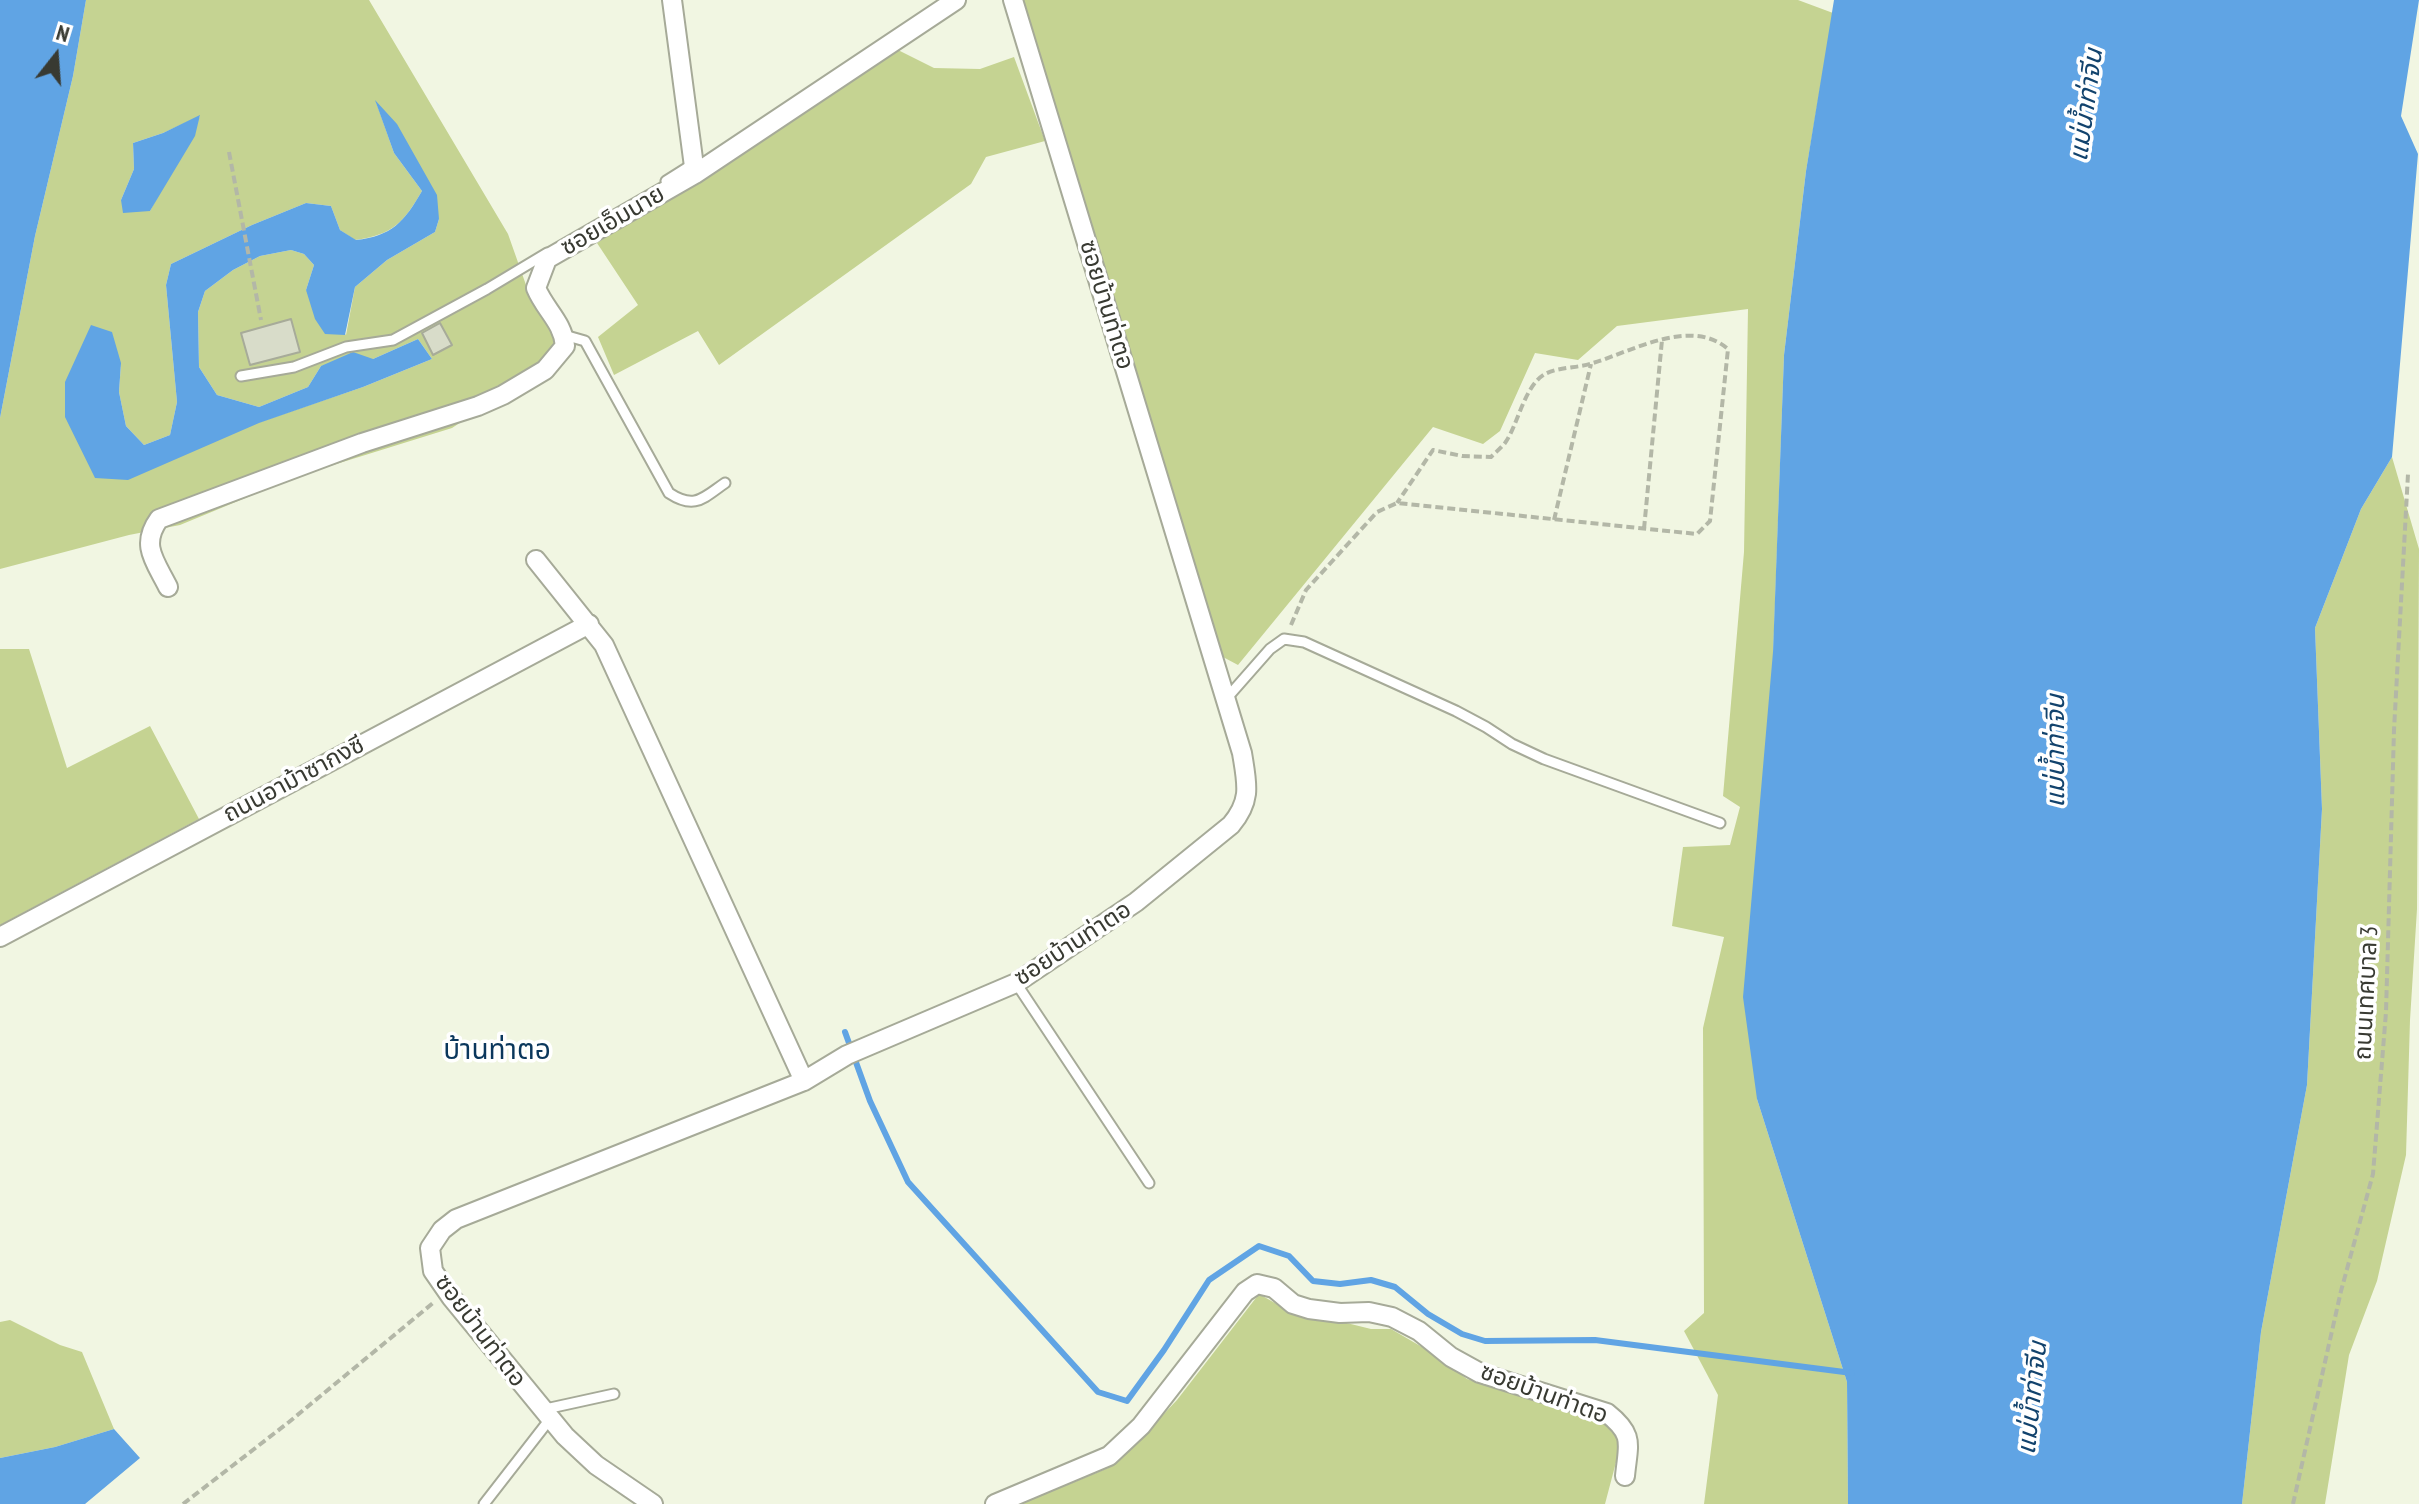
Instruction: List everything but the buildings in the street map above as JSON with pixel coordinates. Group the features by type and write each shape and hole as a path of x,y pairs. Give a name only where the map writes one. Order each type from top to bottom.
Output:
{"street":[{"path":"672,0 694,169"},
{"name":"ซอยเอ็มนาย","path":"564,335 564,330 542,302 536,288 547,259 694,169 956,0"},
{"name":"ซอยบ้านท่าตอ","path":"653,1504 596,1465 546,1415 447,1291 433,1271 430,1248 442,1230 456,1219 804,1081 847,1055 1016,983 1136,902 1231,825 1242,812 1248,789 1242,753 1226,699 1013,0"},
{"path":"168,587 149,548 150,531 159,519 362,443 503,395 545,370 565,346 564,335"},
{"path":"536,560 604,645 804,1081"},
{"name":"ถนนอาม้าซากงซี","path":"0,937 589,624"},
{"name":"ซอยบ้านท่าตอ","path":"995,1504 1109,1456 1141,1426 1245,1292 1257,1284 1274,1288 1293,1304 1309,1309 1340,1313 1369,1312 1392,1317 1419,1331 1451,1357 1480,1373 1607,1413 1623,1426 1628,1442 1625,1476"}],"lane":[{"path":"241,376 294,367 346,347 393,340 694,169"},
{"path":"564,335 585,341 669,493 681,501 696,502 725,483"},
{"path":"1226,699 1270,649 1284,639 1304,642 1429,699 1544,759 1720,823"},
{"path":"1016,983 1149,1183"},
{"path":"484,1504 546,1415 614,1394"}],"path":[{"path":"229,152 261,320"},
{"path":"1284,639 1306,590 1377,512 1397,503 1697,534 1710,521 1728,349 1717,340 1697,335 1655,341 1591,364 1545,374 1533,385 1505,443 1491,457 1462,456 1433,450 1397,503"},
{"path":"1644,529 1662,340"},
{"path":"1554,520 1591,364"},
{"name":"ถนนเทศบาล 3","path":"2293,1504 2341,1291 2373,1174 2386,1012 2394,730 2408,474"},
{"path":"183,1504 289,1422 447,1291"}],"green space":[{"path":"86,0 369,0 508,234 532,302 576,347 452,428 301,475 180,525 0,569 0,418 35,236 73,76","holes":["376,102 439,219 435,232 387,260 355,287 346,335 306,290 314,265 304,254 291,250 260,256 233,270 205,291 198,312 199,367 217,395 259,407 308,387 321,366 373,359 418,339 432,359 363,387 95,478 121,363 119,392 126,426 144,445 170,435 177,402 166,285 171,264 306,203 331,206 340,230 355,240 379,235 396,225 409,211 422,191 394,153","200,116 150,211 121,200 134,169 133,143"]},
{"path":"1023,0 1798,0 1833,13 1806,171 1784,355 1757,1099 1847,1382 1848,1504 1704,1504 1718,1395 1684,1331 1704,1313 1703,1028 1724,937 1672,926 1683,847 1730,845 1740,807 1723,796 1744,552 1748,309 1617,326 1578,360 1535,353 1500,431 1483,444 1433,427 1238,665 1223,657"},
{"path":"898,50 934,68 980,69 1014,57 1045,141 986,157 971,184 719,365 698,331 614,375 598,337 638,305 597,243"},
{"path":"2392,457 2419,549 2417,909 2406,1155 2377,1281 2349,1355 2325,1504 2242,1504 2261,1332 2307,1085 2322,809 2315,628 2361,509"},
{"path":"0,649 29,649 67,768 150,726 199,819 0,925"},
{"path":"1259,1294 1282,1307 1371,1329 1391,1329 1434,1354 1467,1379 1614,1425 1620,1447 1605,1504 1021,1504 1108,1468 1125,1455 1177,1400"},
{"path":"10,1320 60,1345 82,1352 114,1429 55,1447 0,1458 0,1322"}],"water":[{"path":"0,0 86,0 73,76 35,236 0,418"},
{"name":"แม่น้ำท่าจีน","path":"1834,0 2419,0 2401,116 2418,154 2392,457 2361,509 2315,628 2322,809 2307,1085 2261,1332 2242,1504 1848,1504 1847,1382 1757,1099 1743,997 1773,652 1784,355 1806,171"},
{"path":"375,100 397,124 437,195 439,219 435,232 387,260 355,287 345,335 325,334 315,319 306,290 314,265 304,254 291,250 260,256 233,270 205,291 198,312 199,367 217,395 259,407 308,387 321,366 353,352 373,359 418,339 432,359 259,423 128,480 95,478 65,417 65,382 91,325 112,332 121,363 119,392 126,426 144,445 170,435 177,402 166,285 171,264 306,203 331,206 340,230 356,240 379,235 396,226 422,191 394,153"},
{"path":"200,115 195,136 150,211 123,213 121,200 134,169 133,143"},
{"path":"114,1429 140,1458 85,1504 0,1504 0,1458 55,1447"}],"waterway":[{"path":"845,1032 870,1101 908,1182 1098,1392 1127,1401 1209,1280 1259,1246 1289,1256 1313,1281 1340,1284 1371,1280 1395,1287 1428,1314 1462,1334 1485,1341 1595,1340 1852,1373"}],"district":[{"name":"บ้านท่าตอ","path":"497,1051"}]}
